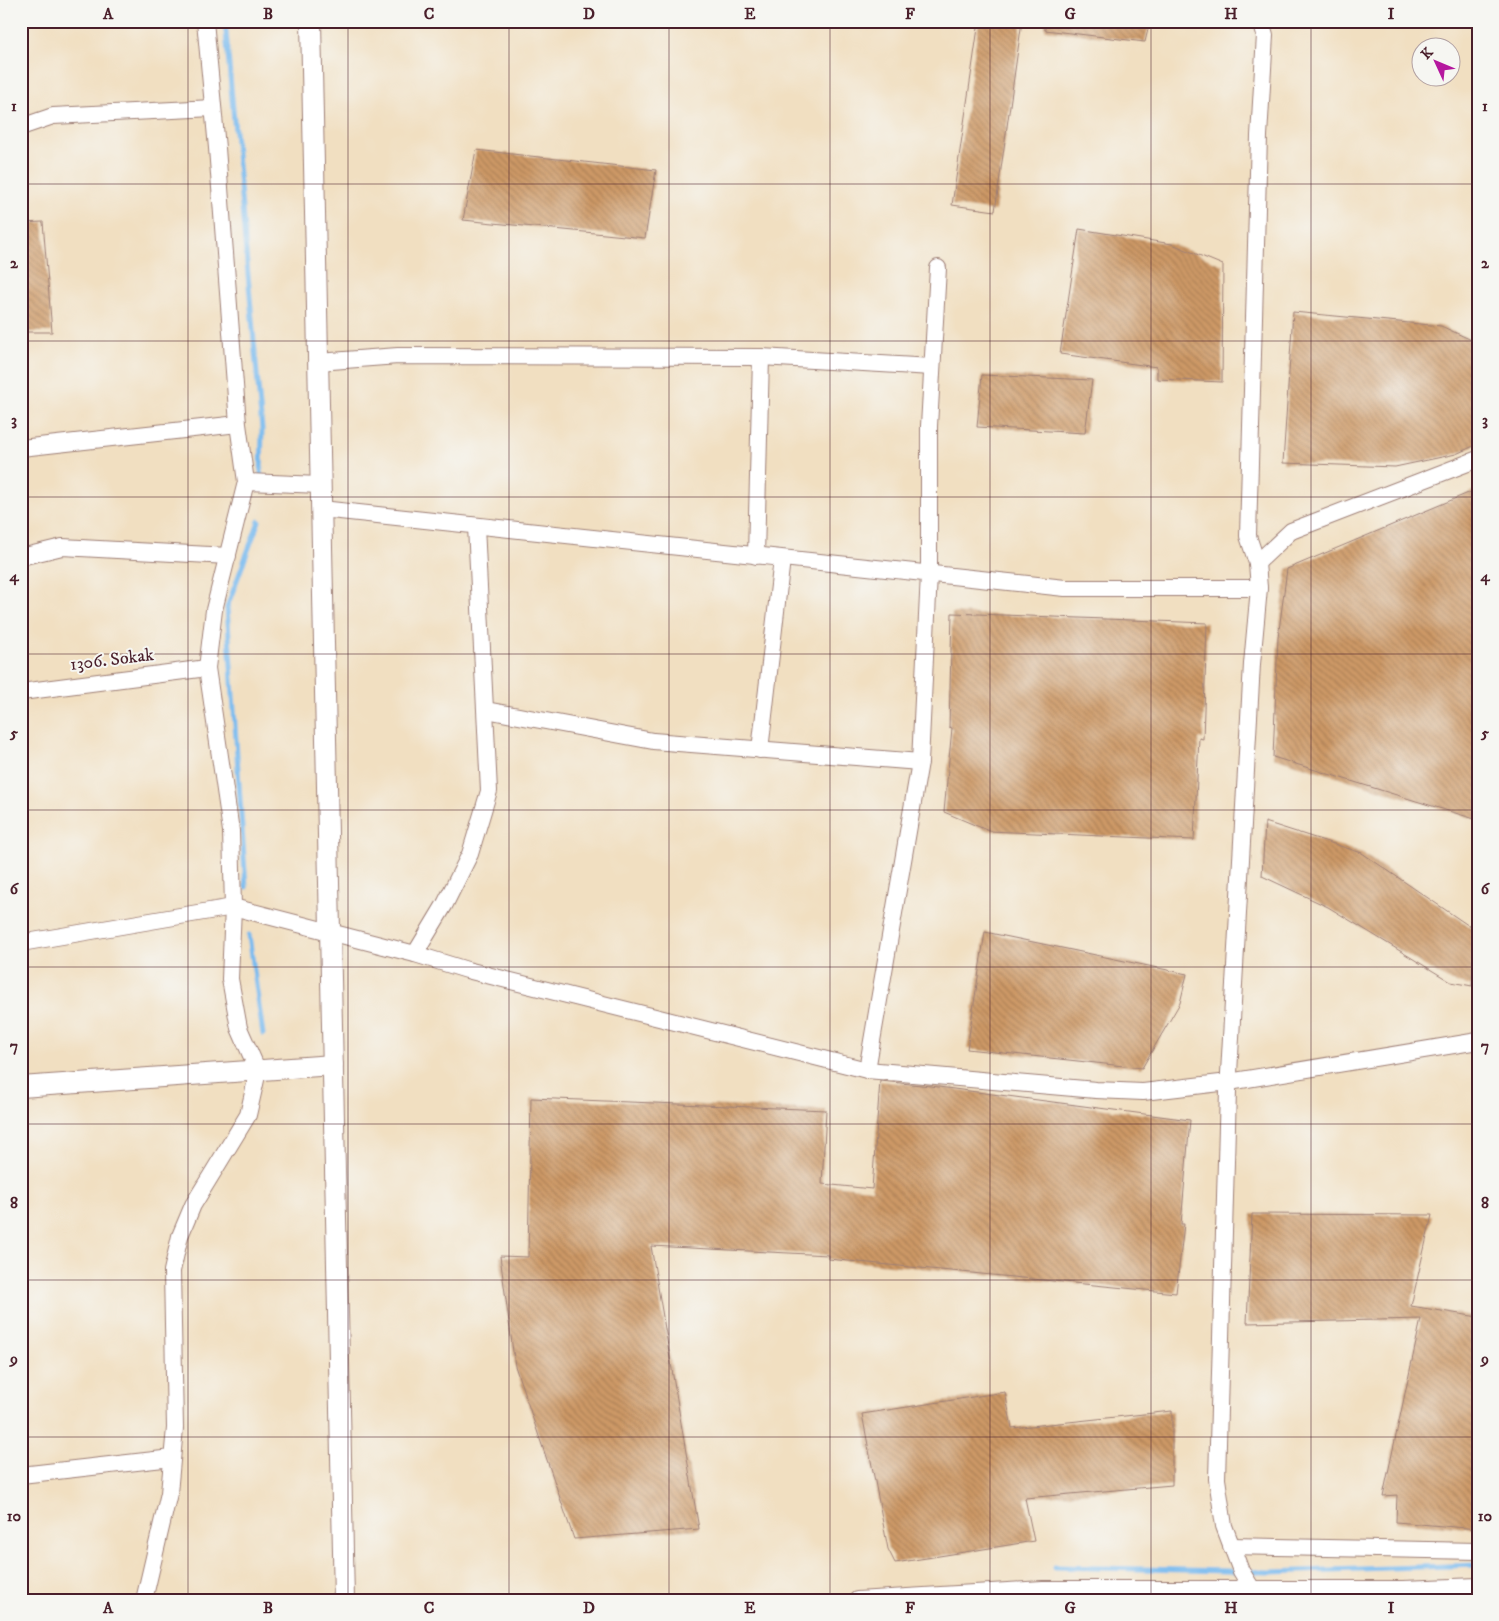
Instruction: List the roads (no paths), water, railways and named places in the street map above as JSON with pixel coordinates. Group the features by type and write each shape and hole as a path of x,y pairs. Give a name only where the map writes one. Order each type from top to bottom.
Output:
{"street":[{"path":"144,1600 169,1493 175,1428 172,1271 180,1236 193,1205 248,1115 258,1071 239,1028 230,979 233,907 231,831 207,668 214,610 246,482 238,424 205,21"},
{"path":"311,21 344,1600"},
{"path":"1256,1595 1241,1571 1224,1526 1217,1479 1229,1082 1252,664 1259,588 1257,563 1248,536 1259,146 1265,35 1260,21"},
{"path":"21,127 53,116 213,108"},
{"path":"867,1070 920,762 929,574 929,426 938,268"},
{"path":"318,362 398,356 761,357 932,367"},
{"path":"756,556 761,357"},
{"path":"21,448 238,424"},
{"path":"1257,563 1291,530 1478,459"},
{"path":"246,482 320,485"},
{"path":"321,509 1065,588 1259,588"},
{"path":"414,954 444,904 470,854 489,791 476,526"},
{"path":"21,557 62,547 228,556"},
{"path":"760,750 782,559"},
{"name":"1306. Sokak","path":"21,692 207,668"},
{"path":"486,710 653,741 920,762"},
{"path":"21,943 233,907 330,931 467,970 867,1070 1096,1090 1143,1092 1229,1082 1478,1041"},
{"path":"21,1087 333,1065"},
{"path":"21,1475 172,1458"},
{"path":"1232,1546 1478,1551"},
{"path":"857,1600 1041,1594 1256,1595 1478,1586"}],"waterway":[{"path":"225,21 262,429 261,475"},
{"path":"246,887 227,607 259,521"},
{"path":"249,935 263,1034"},
{"path":"1054,1567 1271,1572 1478,1565"}]}
